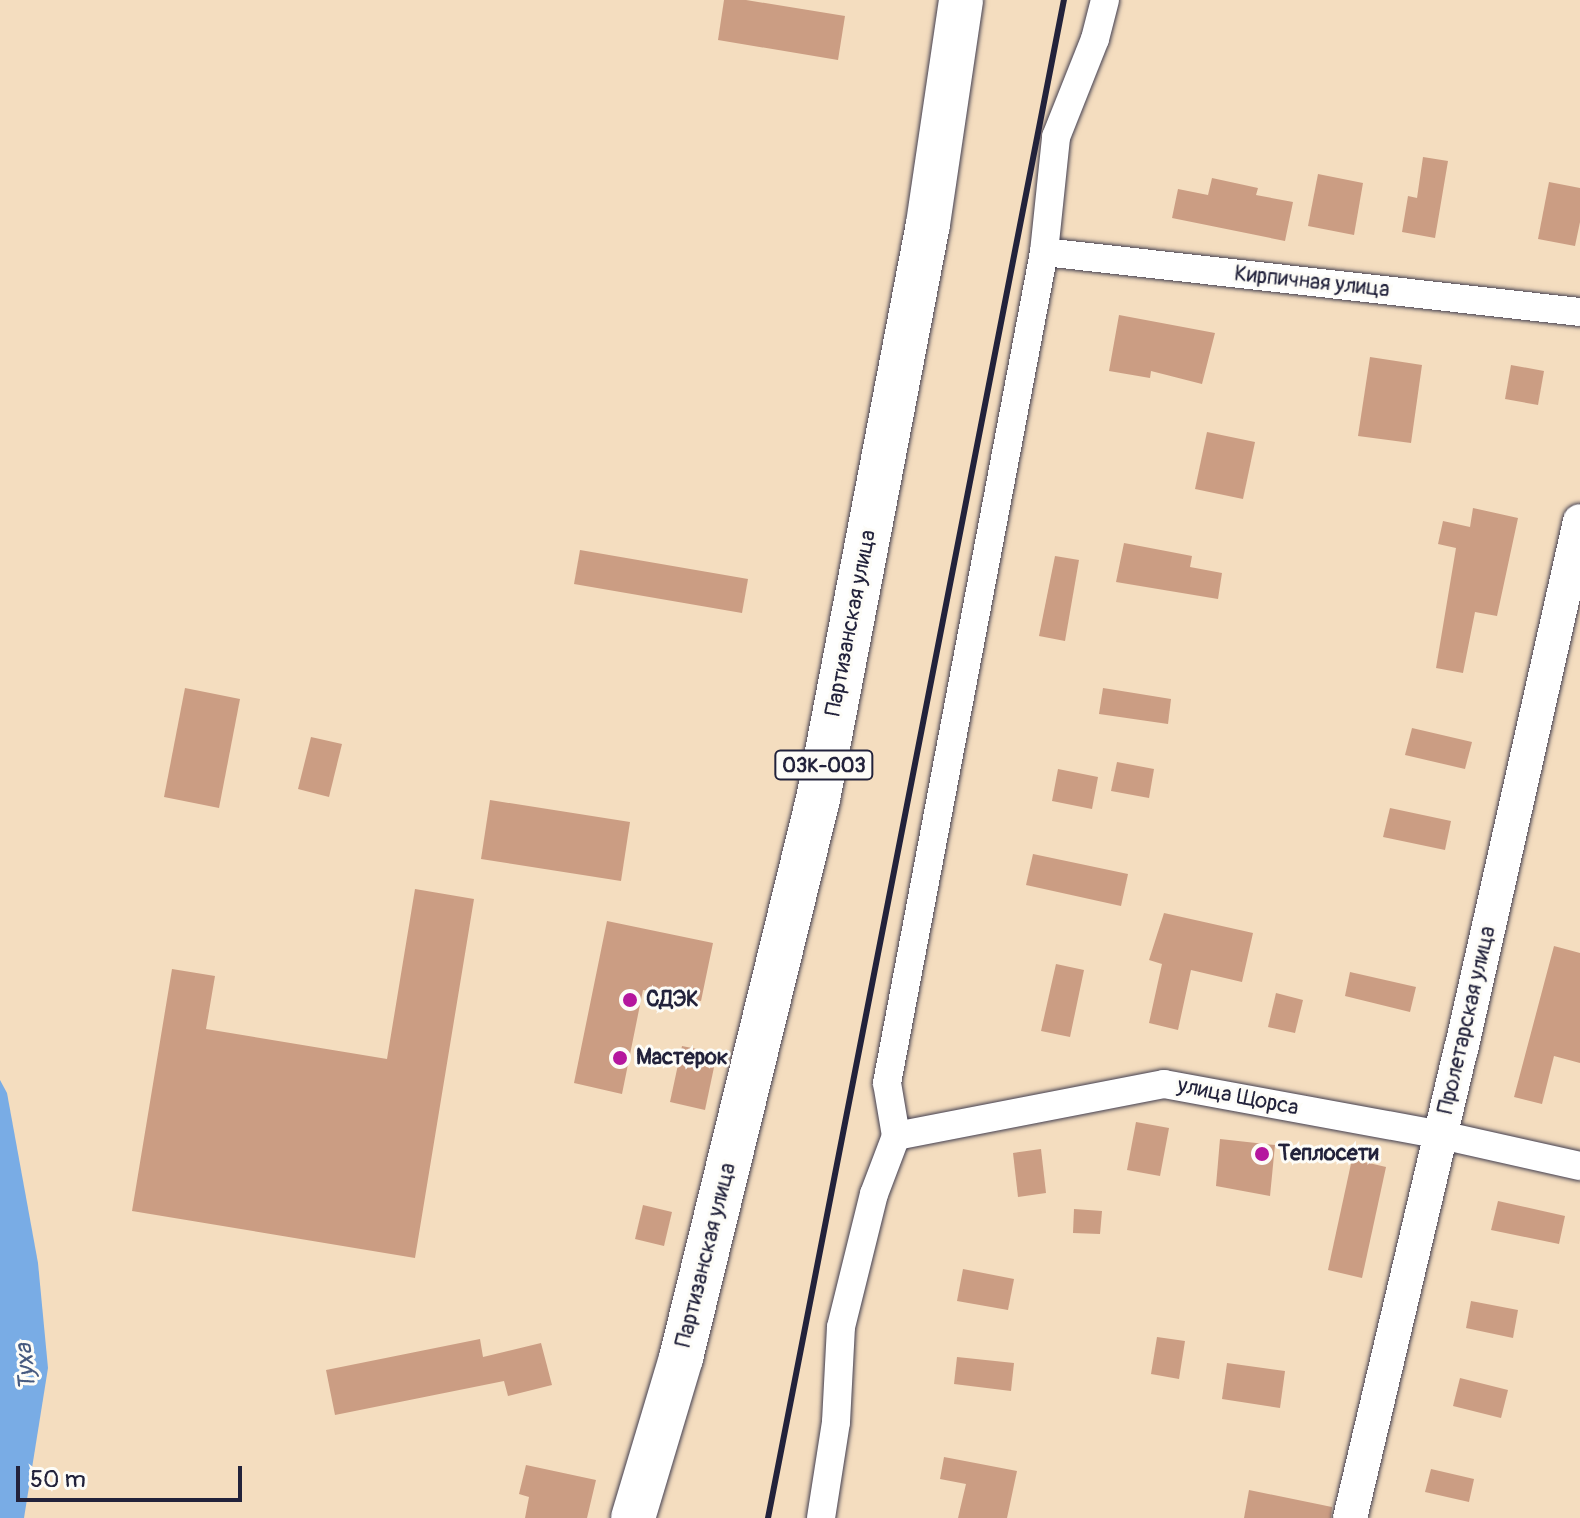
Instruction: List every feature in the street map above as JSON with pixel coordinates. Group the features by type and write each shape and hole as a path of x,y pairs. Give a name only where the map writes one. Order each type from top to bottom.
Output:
{"main road":[{"name":"Партизанская улица","path":"633,1518 681,1358 818,799 928,224 961,0"}],"street":[{"path":"821,1518 836,1422 841,1327 874,1194 896,1136 887,1083 1044,252 1056,137 1095,39 1105,0"},
{"name":"Кирпичная улица","path":"1044,252 1580,312"},
{"name":"Пролетарская улица","path":"1350,1518 1441,1135 1580,521"},
{"name":"улица Щорса","path":"896,1136 1164,1084 1441,1135 1580,1166"}],"water":[{"name":"Туха","path":"0,1080 7,1093 38,1263 48,1368 24,1518 0,1518"}],"building":[{"path":"724,0 746,0 845,16 838,60 718,40"},
{"path":"1423,157 1448,161 1435,238 1402,232 1408,196 1417,198"},
{"path":"1318,174 1363,183 1354,235 1308,226"},
{"path":"1212,178 1258,188 1256,195 1293,202 1285,241 1172,218 1178,189 1208,195"},
{"path":"1549,182 1580,188 1580,222 1575,246 1538,239"},
{"path":"1119,315 1215,333 1202,384 1151,371 1150,378 1109,371"},
{"path":"1370,357 1422,365 1411,443 1358,436"},
{"path":"1511,365 1544,371 1538,405 1505,399"},
{"path":"1207,432 1255,442 1243,499 1195,489"},
{"path":"1473,508 1518,518 1497,616 1475,612 1463,673 1436,668 1456,548 1438,544 1443,521 1470,527"},
{"path":"1124,543 1192,556 1190,567 1222,573 1218,599 1116,582"},
{"path":"580,550 748,579 742,613 574,584"},
{"path":"1055,556 1079,560 1065,641 1039,636"},
{"path":"185,688 240,699 219,808 164,797"},
{"path":"1103,688 1171,699 1168,724 1099,714"},
{"path":"1412,728 1472,742 1465,769 1405,755"},
{"path":"311,737 342,744 329,797 298,789"},
{"path":"1117,762 1154,769 1149,798 1111,791"},
{"path":"1058,769 1098,777 1092,809 1052,801"},
{"path":"490,800 630,822 621,881 481,859"},
{"path":"1390,808 1451,821 1445,850 1383,837"},
{"path":"1033,854 1128,874 1121,906 1026,885"},
{"path":"415,889 474,899 415,1258 132,1211 172,969 215,976 206,1029 387,1059"},
{"path":"1164,913 1253,933 1242,982 1191,970 1178,1030 1149,1023 1162,964 1149,960"},
{"path":"607,921 713,943 701,1001 643,990 622,1094 574,1083"},
{"path":"1554,946 1580,953 1580,1063 1554,1056 1542,1104 1514,1097"},
{"path":"1056,964 1084,970 1070,1037 1041,1031"},
{"path":"1350,972 1416,987 1410,1012 1345,996"},
{"path":"1276,993 1303,1000 1295,1033 1268,1027"},
{"path":"682,1046 717,1053 705,1110 670,1102"},
{"path":"1136,1122 1169,1128 1160,1176 1127,1170"},
{"path":"1220,1139 1275,1145 1270,1196 1216,1186"},
{"path":"1041,1149 1046,1193 1018,1197 1013,1153"},
{"path":"1352,1159 1386,1167 1362,1278 1328,1270"},
{"path":"1498,1201 1565,1216 1559,1244 1491,1230"},
{"path":"643,1205 672,1212 664,1246 635,1239"},
{"path":"1074,1209 1102,1211 1100,1234 1073,1233"},
{"path":"963,1269 1014,1279 1008,1310 957,1301"},
{"path":"1471,1301 1518,1310 1513,1338 1466,1328"},
{"path":"1157,1337 1185,1341 1179,1379 1151,1374"},
{"path":"480,1339 483,1357 541,1343 552,1385 508,1396 504,1381 335,1415 326,1370"},
{"path":"957,1357 1014,1363 1011,1391 954,1384"},
{"path":"1227,1363 1285,1371 1280,1408 1222,1399"},
{"path":"1460,1378 1508,1390 1501,1418 1453,1406"},
{"path":"944,1457 1017,1471 1007,1518 958,1518 966,1484 940,1479"},
{"path":"526,1465 596,1480 587,1518 525,1518 529,1497 519,1494"},
{"path":"1431,1469 1474,1479 1469,1502 1425,1492"},
{"path":"1249,1490 1332,1507 1331,1518 1244,1518"}],"railway":[{"path":"768,1518 1064,0"}],"place":[{"name":"СДЭК","path":"630,1000"},
{"name":"Мастерок","path":"620,1058"},
{"name":"Теплосети","path":"1262,1154"}]}
